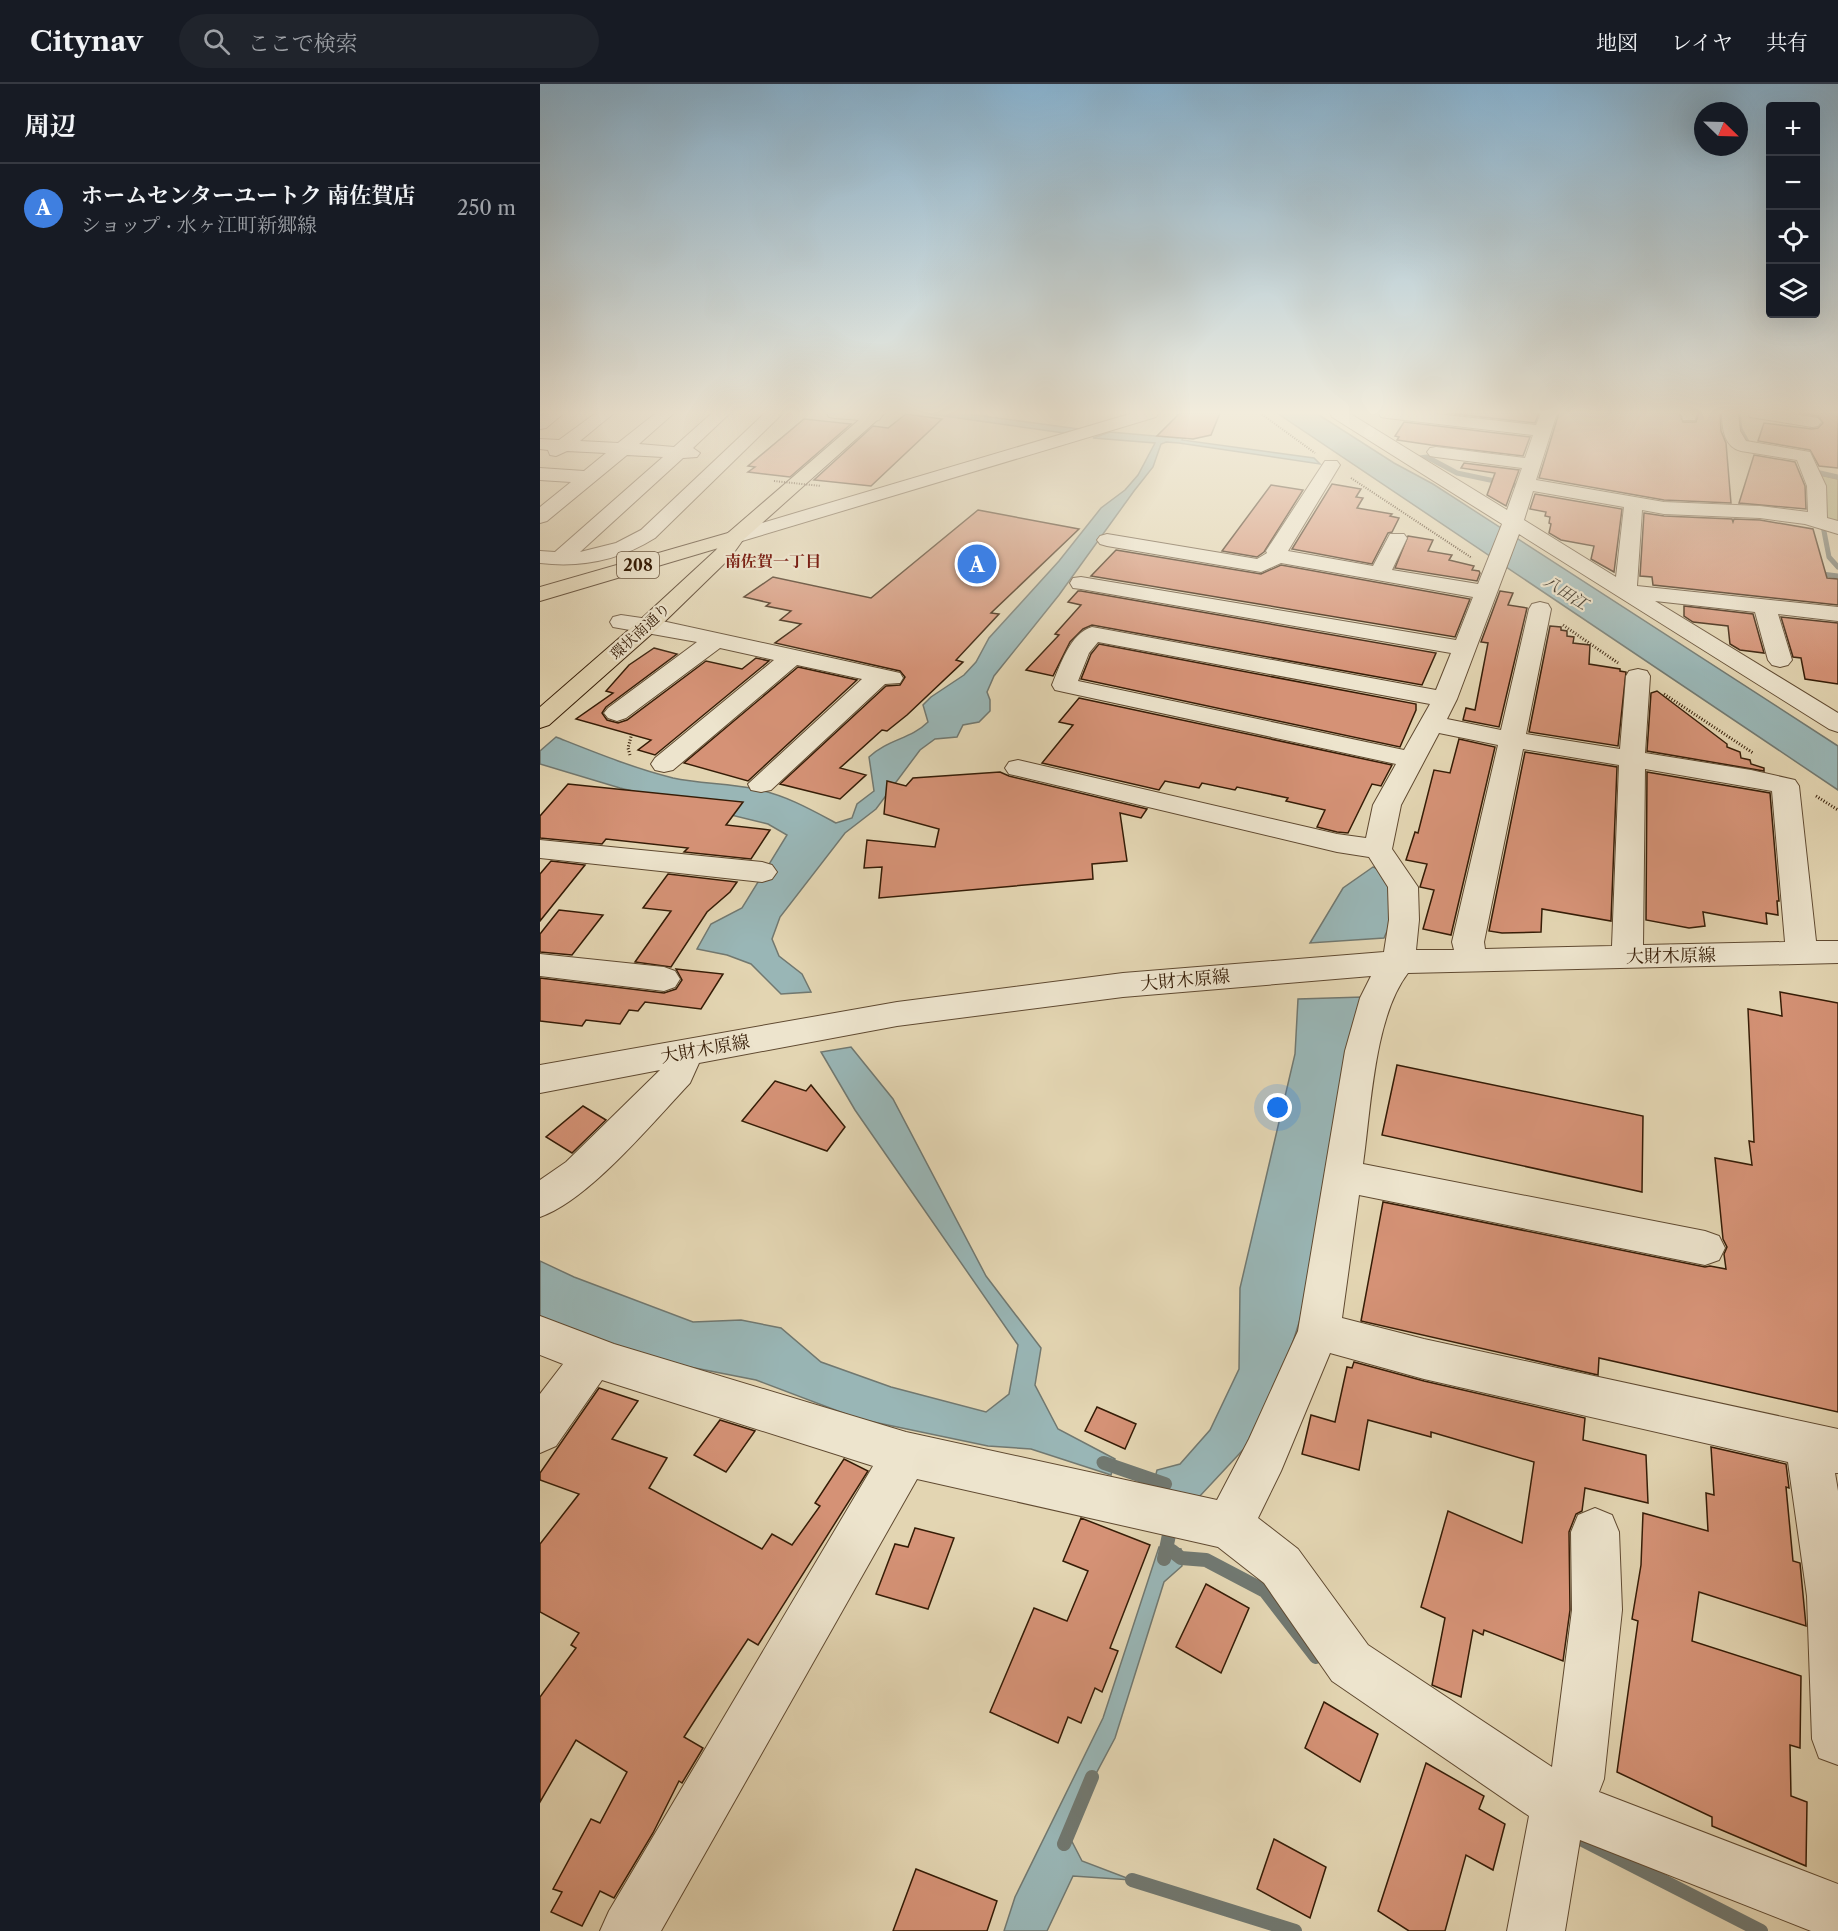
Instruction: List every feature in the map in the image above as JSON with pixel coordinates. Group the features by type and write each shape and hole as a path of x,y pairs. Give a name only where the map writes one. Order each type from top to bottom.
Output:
{"main road":[{"name":"環状南通り","path":"585,652 691,563 735,537 778,499"},
{"name":"環状南通り","path":"540,720 648,625 723,554 735,537"},
{"name":"208","path":"540,594 735,537"}],"street":[{"path":"562,499 549,526 588,534"},
{"path":"566,499 585,499"},
{"path":"550,558 588,534 607,499"},
{"path":"550,558 600,555 638,541 683,499"},
{"path":"735,537 862,499"},
{"path":"1309,499 1276,551 1283,557 1380,573 1489,581"},
{"path":"1477,499 1838,724"},
{"path":"1377,849 1388,805 1445,699 1489,581 1514,522 1520,499"},
{"path":"1594,499 1633,506 1760,512 1813,519 1838,528"},
{"path":"1813,519 1820,499"},
{"path":"1626,591 1633,506"},
{"path":"1380,573 1397,538"},
{"path":"1107,540 1261,566 1280,554"},
{"path":"1082,583 1464,648"},
{"path":"1626,591 1838,614"},
{"path":"1765,606 1780,660"},
{"path":"1471,960 1468,942 1540,609"},
{"path":"621,622 648,625 885,677 761,784"},
{"path":"1412,760 1064,685 1078,652 1092,634 1445,699"},
{"path":"617,713 715,640"},
{"path":"664,764 792,657"},
{"path":"1627,957 1632,758 1638,676"},
{"path":"1433,724 1512,740 1632,758 1785,786 1802,953"},
{"path":"1018,768 1337,843 1377,849 1404,887 1404,920 1399,962 1385,980 1376,998 1362,1051 1319,1331 1264,1455 1192,1518"},
{"path":"540,849 762,872"},
{"name":"大財木原線","path":"540,1079 897,1014 1123,986 1399,962 1838,952"},
{"path":"540,965 664,979"},
{"path":"540,1201 579,1173 678,1074 686,1053"},
{"path":"1343,1176 1705,1248"},
{"path":"1319,1331 1436,1361 1823,1448 1838,1739"},
{"path":"540,1335 594,1356 906,1454 1192,1518 1281,1566 1350,1663 1555,1827 1838,1913"},
{"path":"540,1431 594,1356"},
{"path":"629,1931 906,1454"},
{"path":"1536,1931 1555,1827 1577,1779 1598,1610 1595,1532"}],"path":[{"path":"1378,499 1489,581"}],"green space":[{"path":"1812,499 1838,499 1838,525 1814,517"}],"water":[{"path":"1113,499 1128,499 1059,595 994,676 987,692 990,711 979,722 963,725 957,737 935,739 920,750 876,809 845,833 780,917 772,939 779,956 802,974 811,992 781,994 751,964 727,955 697,949 711,924 742,908 787,835 768,824 620,788 540,764 540,751 556,737 628,765 673,778 745,787 777,795 836,823 852,818 857,804 874,791 869,757 884,746 914,732 928,722 923,705 964,675 976,662 989,638 1059,561 1101,508"},
{"name":"八田江","path":"1405,499 1456,499 1838,746 1838,790"},
{"path":"1373,867 1381,870 1392,896 1392,919 1384,938 1310,943 1343,888"},
{"path":"1363,997 1309,1291 1280,1383 1254,1438 1199,1497 1152,1490 1157,1470 1180,1464 1210,1430 1239,1369 1240,1288 1295,1054 1298,999"},
{"path":"851,1047 893,1099 986,1276 1041,1348 1035,1385 1058,1429 1115,1459 1111,1475 1031,1449 988,1446 859,1419 756,1380 603,1350 540,1321 540,1261 574,1277 693,1322 741,1320 781,1328 821,1362 891,1387 986,1412 1009,1394 1018,1345 855,1110 821,1052"},
{"path":"1159,1547 1181,1549 1182,1566 1164,1582 1115,1738 1066,1830 1082,1861 1132,1880 1073,1876 1047,1931 1004,1931 1015,1897 1103,1718"}],"building":[{"path":"1260,499 1297,499 1264,552 1257,557 1222,551"},
{"path":"1323,499 1362,499 1357,508 1392,514 1390,516 1399,518 1392,532 1388,533 1372,564 1292,549"},
{"path":"1494,499 1508,499 1506,506"},
{"path":"1533,499 1565,499 1622,509 1614,572 1591,559 1594,546 1561,540 1549,533 1550,517 1545,516 1546,512 1530,509"},
{"path":"1659,499 1731,499 1731,503"},
{"path":"1740,499 1806,499 1806,509 1739,503"},
{"path":"978,510 1079,529 991,613 999,614 956,660 963,662 907,715 887,731 882,730 840,768 866,775 840,799 780,784 886,686 900,685 905,677 900,671 775,643 801,624 780,620 791,611 766,606 770,603 744,597 773,577 871,598"},
{"path":"1644,513 1732,519 1733,522 1734,519 1760,520 1813,529 1827,578 1838,579 1838,605 1653,585 1652,577 1640,576"},
{"path":"1408,536 1433,540 1428,551 1452,555 1449,560 1474,566 1472,570 1480,573 1477,581 1395,568"},
{"path":"1116,550 1261,574 1281,565 1470,599 1455,637 1091,576"},
{"path":"1078,591 1436,653 1422,685 1092,625 1083,629 1070,642 1053,676 1026,670 1059,635 1055,634 1081,605 1068,602"},
{"path":"1500,591 1513,593 1508,605 1527,608 1499,727 1463,720 1466,708 1475,710 1488,643 1481,642"},
{"path":"1684,606 1753,614 1764,653 1740,650 1730,644 1728,626 1693,622 1684,616"},
{"path":"1781,617 1838,623 1838,684 1805,679 1801,658 1793,657"},
{"path":"1550,626 1561,627 1561,630 1567,631 1567,636 1574,637 1573,643 1590,645 1589,664 1626,672 1618,746 1529,732"},
{"path":"1099,644 1416,704 1416,710 1400,747 1081,679 1091,654"},
{"path":"654,648 677,654 606,707 602,713 607,720 618,723 627,720 706,661 742,669 756,658 769,661 655,755 638,750 651,740 576,719 613,693 606,691 629,665"},
{"path":"798,667 857,680 748,781 684,763"},
{"path":"1657,691 1727,744 1727,747 1740,752 1741,758 1750,760 1751,764 1764,768 1764,771 1647,751 1651,693"},
{"path":"1079,698 1392,765 1381,786 1372,784 1348,833 1337,832 1317,827 1325,810 1286,801 1288,798 1237,787 1235,790 1202,783 1199,788 1165,781 1159,790 1042,763 1073,725 1059,722"},
{"path":"1459,739 1495,747 1451,935 1423,929 1434,890 1420,887 1427,864 1406,860 1415,832 1418,833 1434,770 1450,773"},
{"path":"1525,752 1617,767 1611,921 1542,909 1541,932 1489,931"},
{"path":"1000,772 1147,809 1141,818 1120,813 1127,861 1092,864 1093,879 879,898 882,867 864,868 867,840 935,847 939,829 884,814 887,781 906,786 913,778"},
{"path":"1647,772 1770,793 1779,901 1777,901 1778,915 1766,913 1767,924 1703,912 1705,926 1689,928 1646,920"},
{"path":"568,784 743,802 726,825 770,830 751,859 684,852 688,848 606,839 602,844 540,838 540,816"},
{"path":"551,861 585,865 540,921 540,874"},
{"path":"668,874 737,882 730,892 707,912 671,967 635,962 671,911 643,908"},
{"path":"559,910 603,915 572,955 540,952 540,934"},
{"path":"676,969 723,974 701,1009 645,1002 638,1011 629,1010 620,1024 586,1020 582,1026 540,1021 540,978 664,993 676,989 682,980"},
{"path":"1780,992 1838,1003 1838,1412 1599,1358 1598,1375 1361,1321 1383,1202 1705,1267 1726,1269 1724,1254 1727,1247 1723,1239 1715,1158 1752,1165 1749,1141 1754,1142 1748,1009 1782,1016"},
{"path":"1397,1065 1643,1116 1642,1192 1382,1135"},
{"path":"775,1081 806,1091 811,1085 845,1127 827,1151 742,1121"},
{"path":"583,1106 606,1120 572,1153 546,1137"},
{"path":"1354,1362 1424,1381 1585,1418 1583,1440 1646,1455 1648,1503 1585,1488 1582,1511 1576,1514 1569,1532 1570,1610 1563,1661 1484,1630 1483,1635 1473,1630 1461,1697 1432,1685 1445,1618 1421,1607 1448,1511 1522,1543 1534,1462 1431,1432 1431,1437 1368,1420 1359,1470 1302,1454 1311,1415 1335,1422 1347,1367 1352,1368"},
{"path":"599,1388 638,1401 612,1439 667,1458 649,1488 762,1549 772,1534 792,1545 820,1506 815,1503 844,1459 868,1471 758,1645 748,1639 684,1737 703,1748 682,1783 679,1781 653,1833 614,1898 600,1891 582,1926 551,1912 562,1892 553,1889 591,1819 600,1823 627,1772 576,1740 540,1802 540,1697 576,1648 571,1645 579,1633 540,1612 540,1544 579,1494 540,1480 540,1473"},
{"path":"1097,1407 1136,1424 1125,1449 1085,1431"},
{"path":"720,1420 755,1431 726,1472 694,1455"},
{"path":"1711,1447 1786,1464 1793,1561 1800,1563 1806,1626 1699,1592 1692,1641 1801,1676 1800,1748 1790,1745 1791,1796 1807,1802 1806,1866 1712,1826 1712,1817 1617,1772 1638,1621 1632,1619 1641,1565 1643,1513 1708,1531 1706,1493 1714,1495"},
{"path":"1081,1518 1150,1545 1110,1648 1118,1651 1102,1692 1095,1688 1081,1723 1068,1717 1058,1743 990,1712 1034,1608 1067,1621 1088,1571 1063,1561"},
{"path":"915,1528 954,1538 928,1609 876,1594 895,1544 908,1547"},
{"path":"1206,1584 1249,1608 1221,1673 1176,1647"},
{"path":"1324,1702 1378,1734 1360,1782 1305,1748"},
{"path":"1426,1763 1484,1796 1479,1809 1505,1824 1493,1870 1466,1855 1445,1931 1409,1931 1378,1911"},
{"path":"1274,1839 1326,1867 1310,1918 1257,1889"},
{"path":"916,1869 997,1901 987,1931 893,1931"}],"waterway":[{"path":"1817,524 1823,526 1829,557 1838,567"},
{"path":"1814,573 1838,576"},
{"path":"1102,1462 1109,1464"},
{"path":"1104,1463 1165,1484"},
{"path":"1164,1559 1171,1525"},
{"path":"1172,1551 1181,1558 1206,1560 1265,1591 1316,1657"},
{"path":"1064,1844 1092,1777"},
{"path":"1573,1835 1761,1931"},
{"path":"1132,1880 1295,1931"}],"place":[{"name":"ホームセンターユートク 南佐賀店","path":"977,564"}],"district":[{"name":"南佐賀一丁目","path":"773,561"}]}
